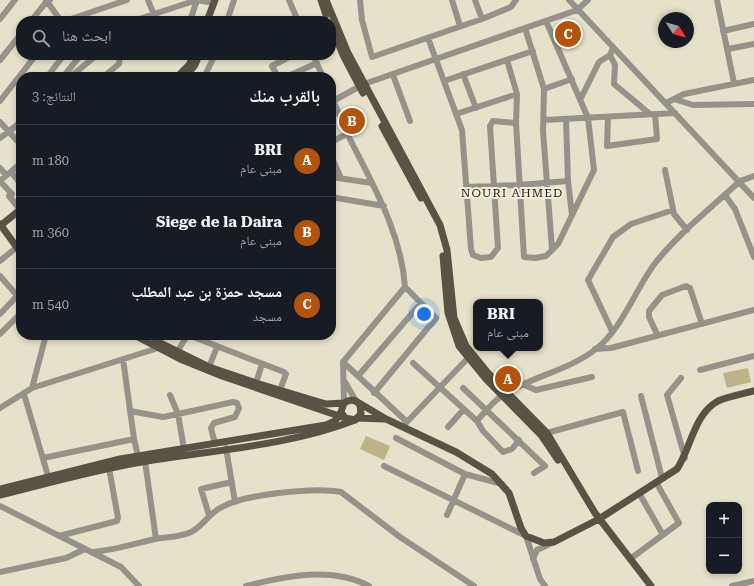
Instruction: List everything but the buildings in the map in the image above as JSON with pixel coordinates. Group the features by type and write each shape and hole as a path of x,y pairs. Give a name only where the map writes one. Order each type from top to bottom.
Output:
{"main road":[{"path":"321,0 327,16"},
{"path":"326,0 332,16"},
{"path":"209,16 216,1"},
{"path":"214,16 216,1"},
{"path":"336,28 362,86 438,234 442,251 450,324 459,346 468,358 544,434 597,520 646,586"},
{"path":"336,38 343,55 440,225 447,250 454,318 460,336 472,355 505,394"},
{"path":"181,72 188,60"},
{"path":"189,72 197,60"},
{"path":"16,210 0,224 16,246"},
{"path":"146,340 209,366 326,404 344,403 351,400 386,419"},
{"path":"150,340 180,360 222,376 353,419"},
{"path":"0,495 109,468 145,461 305,436 353,419 386,419 405,424 479,465 502,484 509,493 521,528 526,536 544,543 554,542 597,520 677,469 685,458 705,412 718,401 754,391"},
{"path":"353,419 361,411 357,402"},
{"path":"0,489 48,476 138,456 326,425 340,414 344,403"},
{"path":"597,520 651,586"}],"street":[{"path":"0,19 15,0"},
{"path":"35,16 48,0 58,16"},
{"path":"80,16 127,0"},
{"path":"148,0 154,14"},
{"path":"192,16 197,0"},
{"path":"148,16 197,0 216,1"},
{"path":"229,16 234,0"},
{"path":"289,0 296,16"},
{"path":"360,0 362,20 372,57 482,19 511,7 516,0"},
{"path":"452,0 460,26"},
{"path":"475,0 482,19"},
{"path":"568,0 740,181 754,198"},
{"path":"336,96 392,74 577,10 588,0"},
{"path":"718,0 734,84"},
{"path":"507,60 517,94 516,123 524,257 535,258 546,256 558,244 594,170 588,118 581,98 546,21"},
{"path":"723,30 754,24"},
{"path":"525,28 544,89 546,182 552,249"},
{"path":"428,38 462,130 471,249 473,255 481,258 491,257 498,248 490,126 494,122 516,123"},
{"path":"0,60 16,40"},
{"path":"728,49 754,44"},
{"path":"581,98 599,62 610,55 613,48"},
{"path":"444,81 533,51"},
{"path":"608,117 607,146 657,139 653,114 614,84 615,65 610,55"},
{"path":"25,72 33,60"},
{"path":"51,72 60,60"},
{"path":"67,72 76,60"},
{"path":"81,60 83,66"},
{"path":"76,72 91,60"},
{"path":"109,72 119,64 119,60"},
{"path":"206,72 212,60"},
{"path":"275,72 272,66 283,60"},
{"path":"316,60 321,72"},
{"path":"300,72 317,63"},
{"path":"392,74 410,121"},
{"path":"463,74 476,108"},
{"path":"544,89 572,79"},
{"path":"666,103 684,94 754,80"},
{"path":"0,102 16,84"},
{"path":"456,114 517,94"},
{"path":"674,99 693,105 754,104"},
{"path":"336,107 384,206 396,238 404,269 405,287 436,318 374,392"},
{"path":"544,120 675,113"},
{"path":"566,119 568,181 572,215"},
{"path":"0,122 16,140"},
{"path":"0,138 16,125"},
{"path":"336,140 348,134"},
{"path":"336,167 341,178"},
{"path":"0,168 16,179"},
{"path":"16,168 0,180 12,194 9,196 16,203"},
{"path":"665,170 674,214 687,230"},
{"path":"477,421 505,394 522,384 551,374 595,350 612,331 651,269 662,255 740,181 754,176"},
{"path":"336,178 372,183"},
{"path":"466,187 493,185 519,186 546,182 568,181"},
{"path":"725,195 735,209 754,257"},
{"path":"336,198 384,206"},
{"path":"612,331 588,280 613,237 631,224 673,210"},
{"path":"0,261 16,252"},
{"path":"0,276 16,295"},
{"path":"0,288 5,282"},
{"path":"656,332 649,316 649,312 662,295 686,286 690,288 702,324"},
{"path":"344,403 345,382 343,362 405,287"},
{"path":"0,314 16,301"},
{"path":"358,376 421,303"},
{"path":"595,350 611,348 754,310"},
{"path":"0,333 16,318"},
{"path":"32,388 45,340"},
{"path":"0,408 32,388 123,359 156,344 159,340"},
{"path":"177,352 184,340"},
{"path":"198,340 280,370 286,374 280,390"},
{"path":"209,366 218,347"},
{"path":"700,370 754,356"},
{"path":"343,362 405,424 468,358"},
{"path":"123,359 134,439 138,456"},
{"path":"413,363 477,421 483,431 503,452 512,449 519,440"},
{"path":"256,382 262,364"},
{"path":"522,384 536,390 592,377"},
{"path":"681,378 668,395 685,458"},
{"path":"345,382 357,402"},
{"path":"464,388 544,466 534,474"},
{"path":"24,394 48,476"},
{"path":"170,394 178,414 184,449"},
{"path":"630,559 679,523 659,480 641,396"},
{"path":"130,411 163,417 233,402 237,403 239,408 235,417 214,423 210,428 215,444"},
{"path":"448,427 464,409"},
{"path":"544,434 623,412 638,471"},
{"path":"396,438 465,474 502,484"},
{"path":"43,458 134,439"},
{"path":"226,448 235,502"},
{"path":"145,461 156,539"},
{"path":"384,466 526,536 532,559 540,579 545,586"},
{"path":"59,536 117,521 118,518 109,468"},
{"path":"447,515 455,500 465,474"},
{"path":"208,515 201,489 232,482"},
{"path":"93,552 115,550 156,539 190,533 199,527 208,515 235,502 280,493 324,489 341,492 400,537 474,586"},
{"path":"639,493 663,535"},
{"path":"0,506 121,567 139,586"},
{"path":"532,559 537,550 554,542"},
{"path":"0,572 66,558 85,549"},
{"path":"246,586 335,574 356,579 369,586"},
{"path":"732,586 754,582"}],"shaded area":[{"path":"748,368 751,382 727,388 723,373"},
{"path":"366,436 390,446 384,460 360,449"}],"place":[{"name":"مسجد حمزة بن عبد المطلب","path":"568,34"},
{"name":"Siege de la Daira","path":"352,121"},
{"name":"BRI","path":"508,379"}],"district":[{"name":"NOURI AHMED","path":"512,193"}]}
